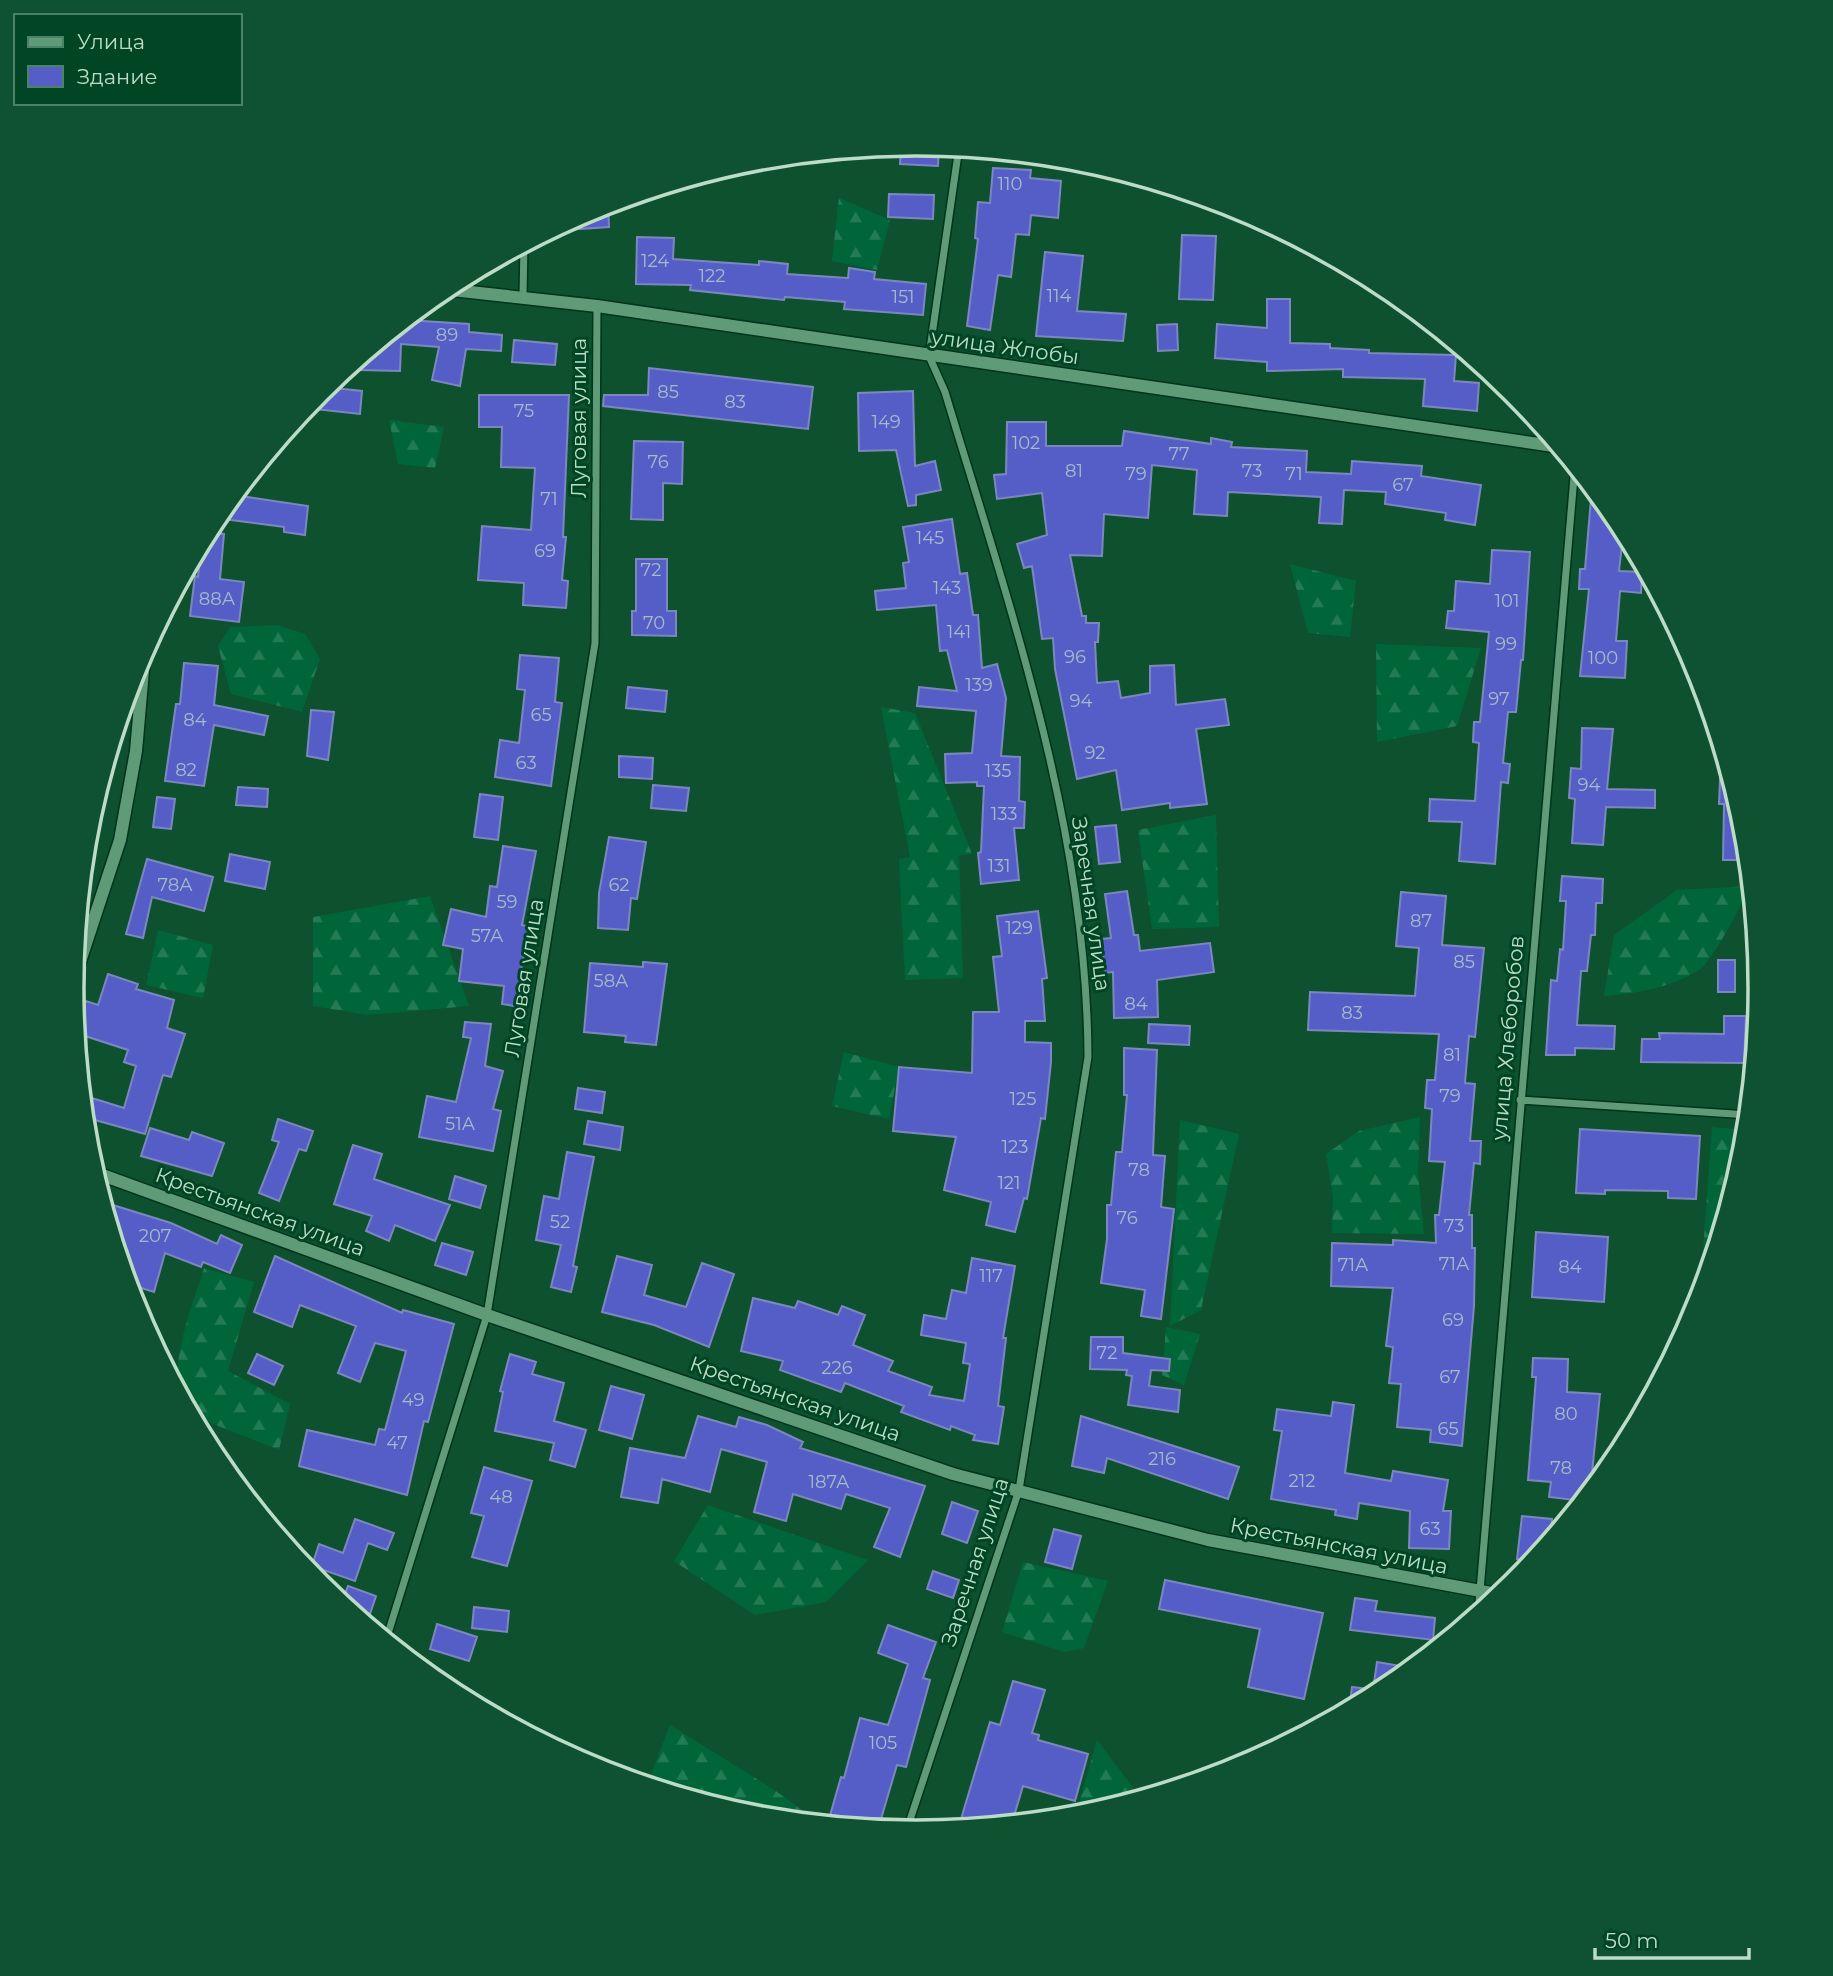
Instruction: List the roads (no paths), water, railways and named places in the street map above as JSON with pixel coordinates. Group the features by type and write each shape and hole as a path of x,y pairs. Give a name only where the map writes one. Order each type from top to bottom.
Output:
{"street":[{"path":"929,356 958,157"},
{"path":"523,296 524,254"},
{"name":"улица Жлобы","path":"462,291 597,306 1547,445"},
{"name":"Луговая улица","path":"389,1631 487,1315 596,643 597,306"},
{"name":"Заречная улица","path":"910,1820 1019,1490 1088,1057 1088,989 1080,920 1056,789 1024,660 945,392 929,356"},
{"name":"улица Хлеборобов","path":"1479,1601 1573,476"},
{"path":"86,945 120,840 136,751 142,682"},
{"path":"1520,1100 1739,1114"},
{"name":"Крестьянская улица","path":"106,1176 487,1315 752,1403 885,1452 1209,1540 1488,1593"}]}
